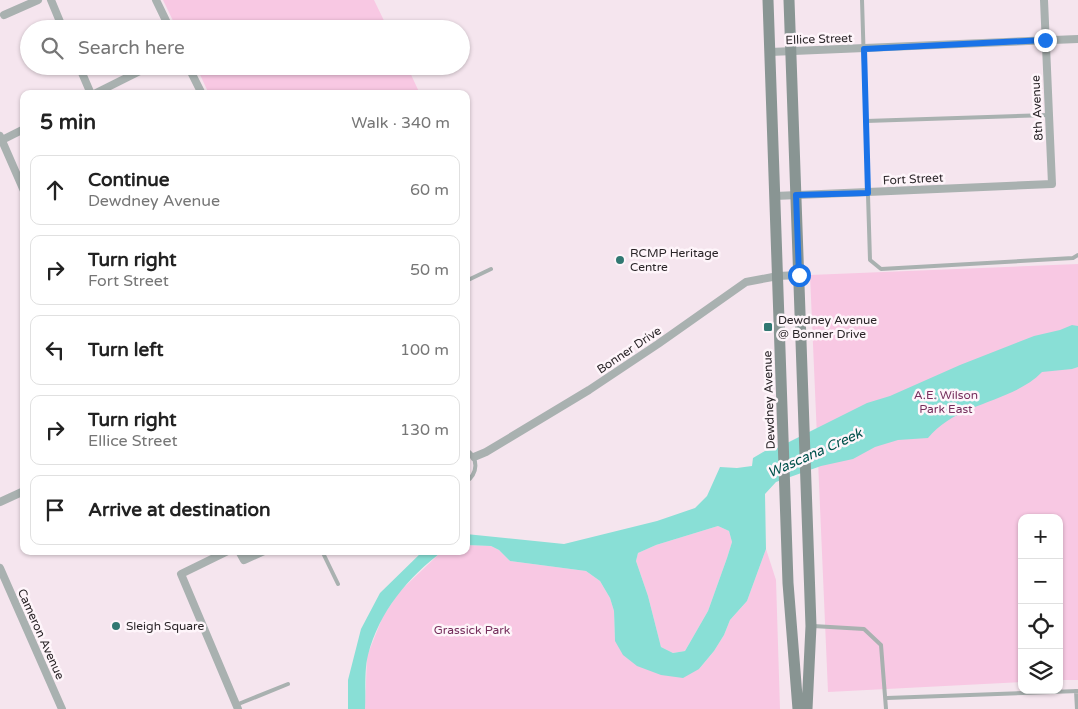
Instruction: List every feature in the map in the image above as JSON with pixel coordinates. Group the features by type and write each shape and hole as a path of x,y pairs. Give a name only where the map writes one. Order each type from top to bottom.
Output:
{"main road":[{"name":"Dewdney Avenue","path":"768,0 788,583 798,709"},
{"path":"789,0 811,626 807,709"}],"street":[{"path":"4,14 38,0"},
{"path":"51,0 59,20"},
{"path":"156,0 166,20"},
{"name":"8th Avenue","path":"1044,0 1052,184"},
{"name":"Ellice Street","path":"770,52 1078,39"},
{"path":"84,75 91,90"},
{"path":"101,90 132,75"},
{"path":"192,75 200,90"},
{"path":"20,131 1,138 20,182"},
{"name":"Fort Street","path":"775,196 1052,184"},
{"name":"Bonner Drive","path":"474,457 486,452 590,390 746,282 778,276 799,275"},
{"path":"0,502 20,493"},
{"path":"220,555 181,574 237,707"},
{"path":"241,555 244,560 255,555"},
{"name":"Cameron Avenue","path":"0,568 62,709"}],"lane":[{"path":"862,0 870,260 881,268 1073,258 1078,255"},
{"path":"866,121 1048,115"},
{"path":"470,279 490,269"},
{"path":"470,453 474,457 476,466 475,473 470,478"},
{"path":"324,555 338,584"},
{"path":"811,626 864,629 880,645 886,709"},
{"path":"237,707 288,684"},
{"path":"886,698 1077,691 1077,709"}],"green space":[{"path":"163,0 374,0 384,20 173,20"},
{"path":"200,75 411,75 418,90 207,90"},
{"name":"A.E. Wilson Park East","path":"1078,264 1078,680 1063,680 1063,514 1018,514 1018,682 828,692 810,275"},
{"path":"718,526 729,531 732,542 727,558 708,611 685,651 673,653 661,647 648,596 636,561 638,553 656,545"},
{"name":"Grassick Park","path":"470,545 491,546 499,550 510,561 586,571 600,581 610,598 614,611 615,641 699,669 714,651 724,635 730,620 747,601 766,549 776,580 780,709 365,709 367,656 383,616 400,591 438,555 470,555"}],"water":[{"name":"Wascana Creek","path":"1072,325 1078,326 1078,367 1042,372 1016,390 954,417 940,426 928,438 898,440 875,447 853,459 821,466 776,482 765,494 766,549 747,601 730,620 724,635 714,651 699,669 683,678 661,675 637,666 623,655 615,641 614,611 610,598 600,581 586,571 510,561 499,550 491,546 470,545 470,534 564,544 657,521 695,508 707,496 720,467 737,468 752,466 753,458 765,451 775,449 867,403 890,396 960,365 1034,336","holes":["718,526 729,531 732,542 708,611 685,651 673,653 661,647 648,596 636,561 638,553 656,545"]},
{"path":"419,555 438,555 418,572 387,610 379,624 368,655 365,709 348,709 348,680 361,629 380,593"}],"place":[{"name":"RCMP Heritage Centre","path":"620,260"},
{"name":"Dewdney Avenue @ Bonner Drive","path":"768,327"},
{"name":"Sleigh Square","path":"116,626"}],"route":[{"path":"799,275 796,195 868,193 864,49 1045,40"}]}
